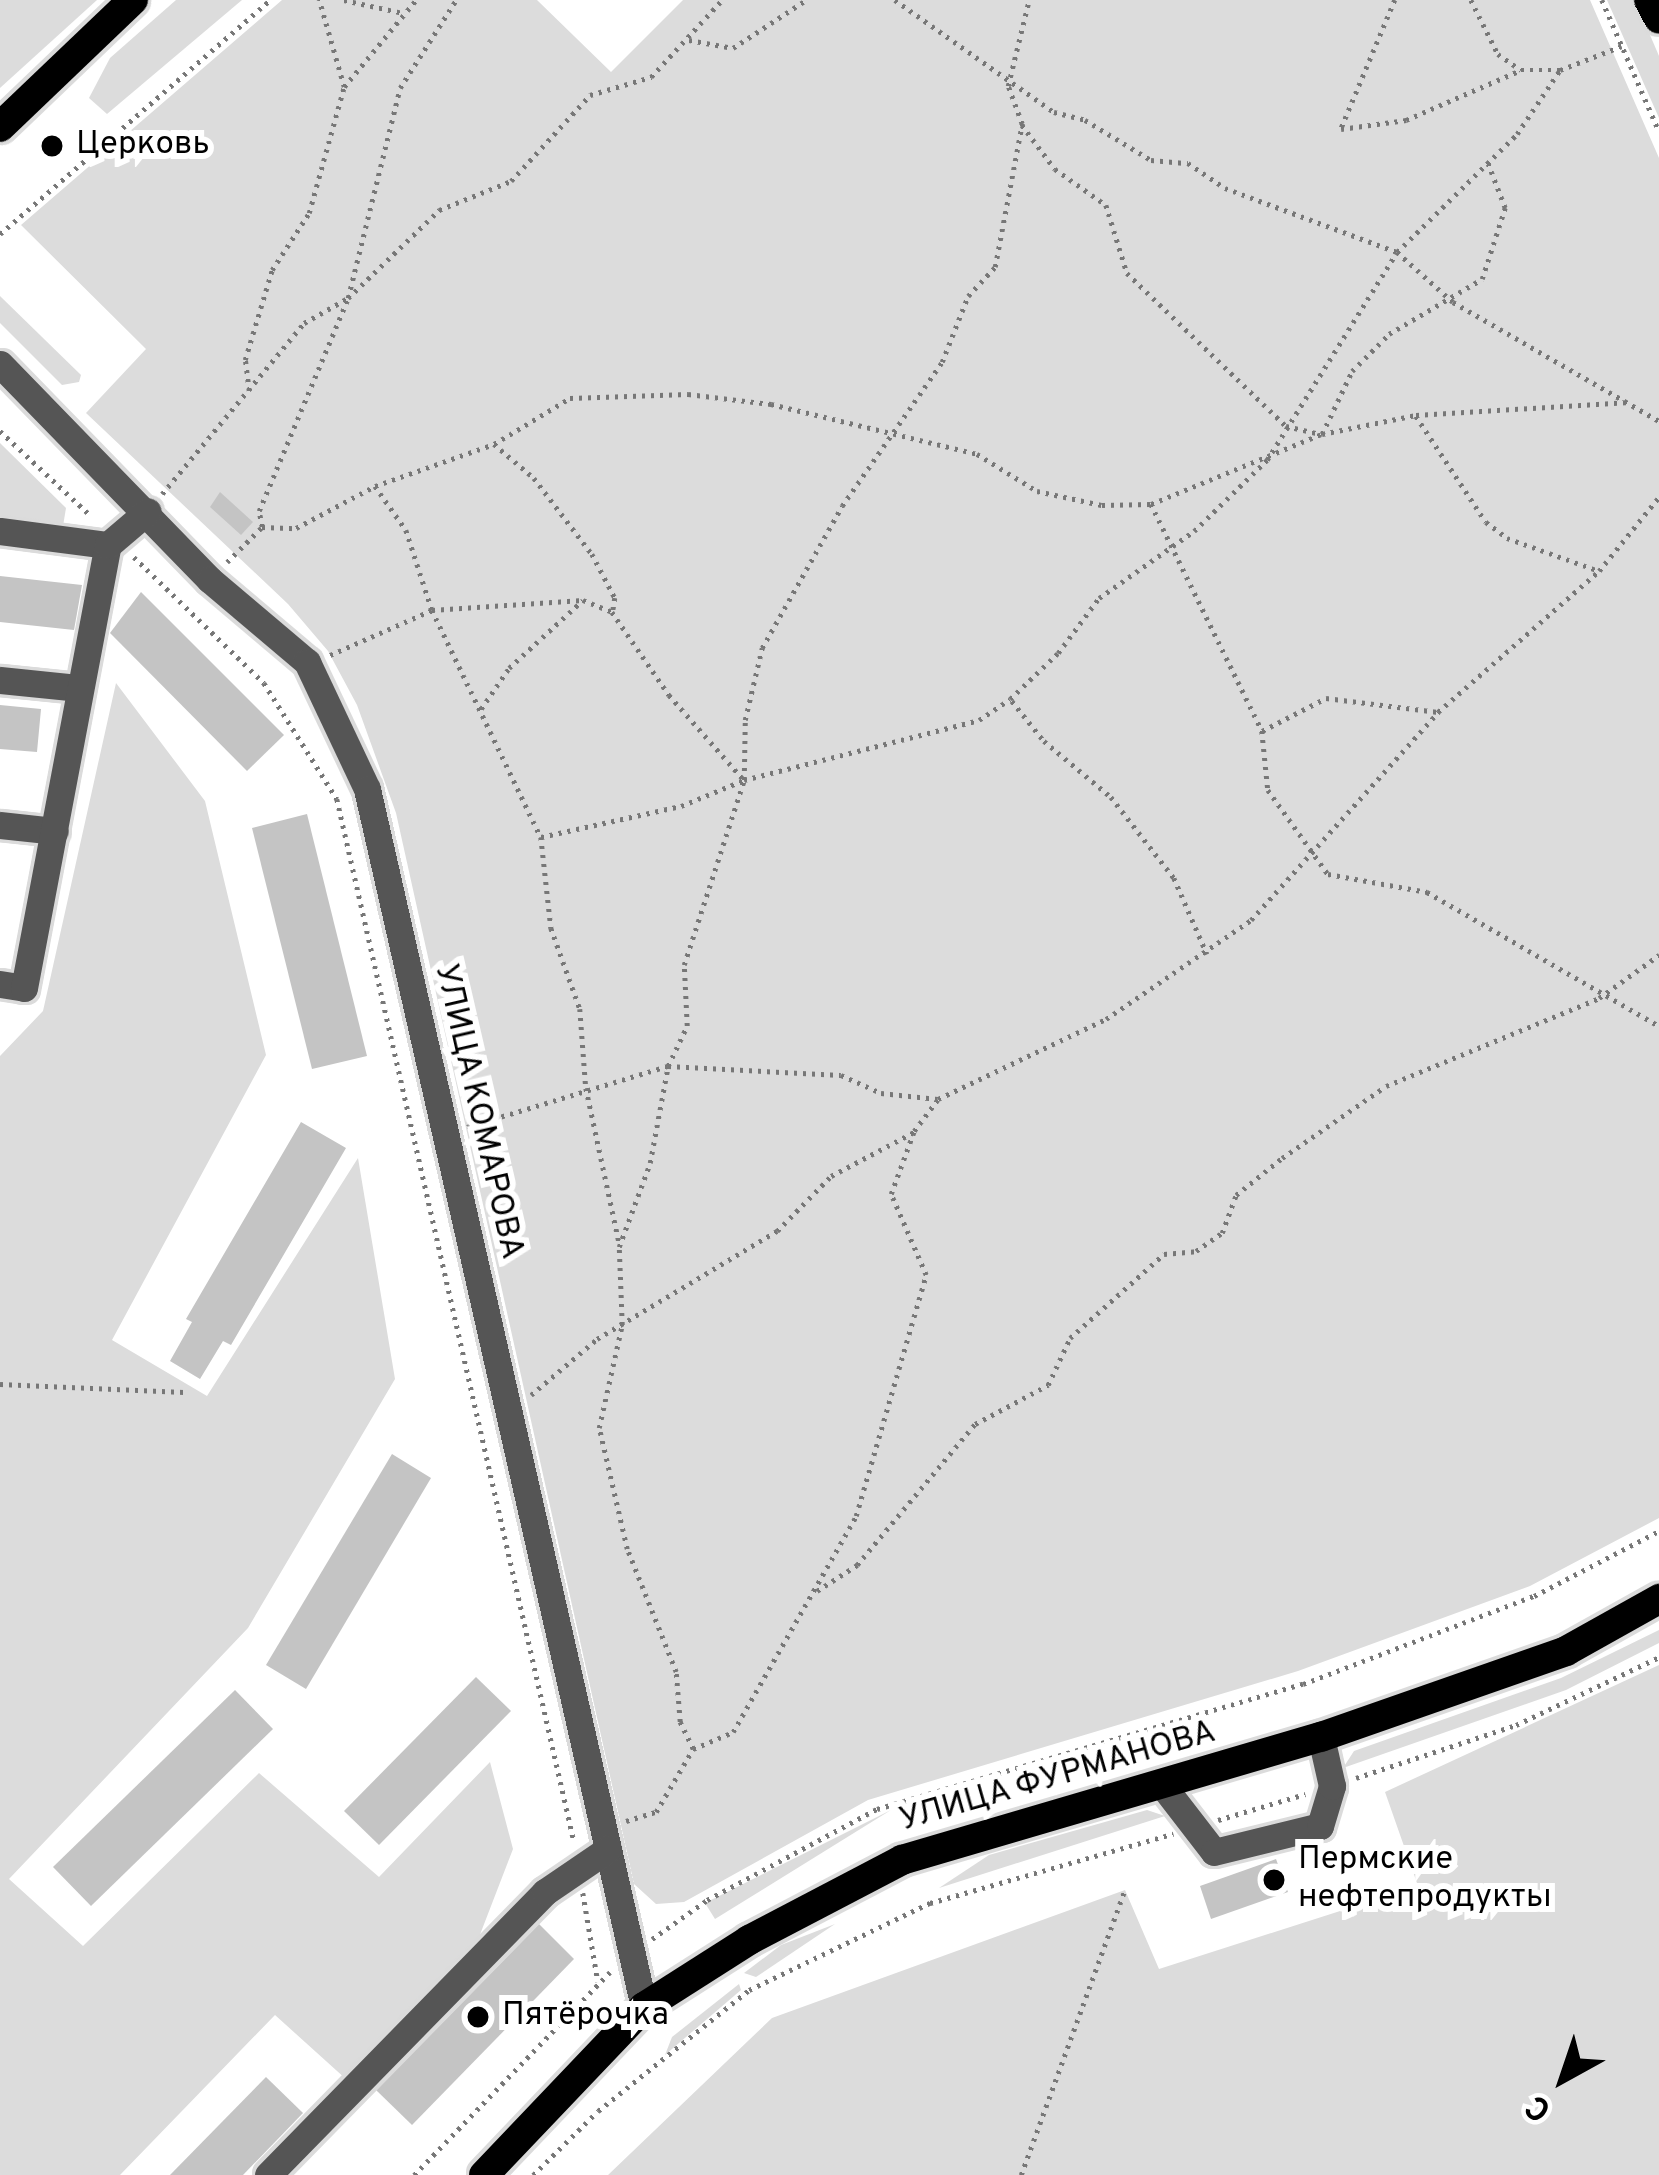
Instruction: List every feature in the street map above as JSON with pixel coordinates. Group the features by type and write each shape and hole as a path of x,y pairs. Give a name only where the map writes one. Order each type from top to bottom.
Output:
{"main road":[{"path":"0,127 133,0"},
{"path":"1649,0 1659,19"},
{"name":"УЛИЦА ФУРМАНОВА","path":"484,2175 644,2007 749,1940 902,1860 1321,1737 1566,1651 1659,1599"}],"street":[{"name":"УЛИЦА КОМАРОВА","path":"0,364 148,511 210,580 307,662 367,789 644,2007"},
{"path":"0,984 24,988 111,542 148,511"},
{"path":"0,531 111,542"},
{"path":"0,680 79,688"},
{"path":"0,825 56,831"},
{"path":"1162,1786 1189,1829 1214,1852 1320,1826 1332,1786 1321,1737"},
{"path":"268,2175 545,1892 579,1869 605,1839"}],"path":[{"path":"0,234 270,0"},
{"path":"319,0 344,87"},
{"path":"344,0 405,14"},
{"path":"249,395 245,360 272,270 309,213 344,87 416,0"},
{"path":"262,527 259,511 348,298 400,88 456,0"},
{"path":"148,511 249,395 304,323 348,298 440,210 512,181 590,95 651,77 722,0"},
{"path":"686,40 733,48 806,0"},
{"path":"896,0 1008,86 1151,160 1189,163 1225,188 1397,252 1453,302 1659,421"},
{"path":"1029,0 1008,86 1022,124 1055,169 1106,205 1127,273 1286,426 1322,434"},
{"path":"1395,0 1341,129 1406,120 1521,70 1560,70 1622,46"},
{"path":"1471,0 1498,54 1521,70"},
{"path":"1602,0 1659,130"},
{"path":"541,837 681,806 744,780 979,720 1010,699 1058,653 1099,598 1169,551 1267,460 1397,252 1488,164 1560,70"},
{"path":"619,1247 650,1163 668,1066 687,1026 684,965 744,780 745,720 762,648 842,506 942,362 968,296 995,267 1022,124"},
{"path":"1322,434 1352,371 1389,334 1453,302 1481,279 1505,208 1488,164"},
{"path":"210,580 262,527 296,528 375,486 494,444 570,398 688,394 898,430 977,454 1037,491 1102,505 1151,504 1322,434 1416,416 1630,402"},
{"path":"1416,416 1486,522 1507,538 1599,572"},
{"path":"0,431 111,542 264,683 337,800 579,1869 598,1982"},
{"path":"494,444 534,478 592,554 615,598 612,612"},
{"path":"375,486 406,530 432,610 541,837 551,928 580,1009 586,1088 619,1247 622,1325 599,1428 627,1549 676,1672 680,1722 693,1749"},
{"path":"605,1839 656,1812 693,1749 733,1732 856,1516 926,1275 891,1194 914,1131 938,1100 1106,1019 1251,920 1438,712 1599,572 1659,497"},
{"path":"1151,504 1169,551 1262,731 1268,790 1307,853 1328,874 1427,892 1483,930 1531,946 1599,998 1659,1026"},
{"path":"307,662 432,610 584,600 612,612 669,694 744,780"},
{"path":"482,709 509,668 584,600"},
{"path":"1262,731 1326,698 1438,712"},
{"path":"1010,699 1044,741 1111,797 1174,878 1207,954"},
{"path":"814,1592 857,1565 975,1424 1048,1385 1070,1338 1164,1254 1196,1251 1222,1233 1236,1195 1282,1158 1387,1086 1599,998 1659,955"},
{"path":"444,1129 496,1124 586,1088 668,1066 841,1075 880,1094 938,1100"},
{"path":"508,1414 622,1325 777,1231 831,1176 914,1131"},
{"path":"0,1384 184,1392"},
{"path":"414,2175 598,1982 632,1954 707,1900 877,1810 1303,1684 1534,1596 1659,1531"},
{"path":"532,2175 598,2111 748,1990 930,1903 1332,1786 1516,1725 1659,1657"},
{"path":"1021,2175 1125,1890"}],"shaded area":[{"path":"0,0 97,0 0,88"},
{"path":"176,0 242,0 107,114 89,98 110,58"},
{"path":"282,0 537,0 611,72 683,0 1590,0 1659,158 1659,1518 1530,1586 1298,1671 868,1800 684,1902 656,1904 634,1884 396,813 357,705 328,651 288,604 86,413 146,349 21,225"},
{"path":"1607,0 1635,0 1659,56 1659,118"},
{"path":"0,296 81,375 79,382 62,385 0,323"},
{"path":"0,443 66,508 62,532 0,520"},
{"path":"116,683 205,801 266,1055 112,1340 207,1396 358,1158 395,1379 248,1628 9,1879 83,1946 259,1773 379,1877 490,1762 513,1849 476,1945 347,2080 275,2015 120,2175 0,2175 0,1056 43,1011"},
{"path":"1659,1630 1659,1643 1566,1690 1343,1768 1354,1751 1561,1678"},
{"path":"1659,1665 1659,2175 608,2175 772,2018 1125,1890 1159,1969 1418,1886 1385,1792"},
{"path":"891,1810 715,1919 705,1903"},
{"path":"1147,1810 1165,1816 939,1888 989,1855"},
{"path":"835,1924 756,1977 744,1973 781,1945"},
{"path":"739,1984 741,1990 665,2055 672,2037"}],"building":[{"path":"220,492 253,522 241,535 210,507"},
{"path":"0,576 82,585 74,630 0,622"},
{"path":"141,592 284,735 247,771 110,633"},
{"path":"0,705 41,709 37,752 0,749"},
{"path":"307,814 367,1056 312,1069 252,828"},
{"path":"301,1122 346,1148 231,1345 223,1341 200,1379 170,1361 192,1322 186,1319"},
{"path":"392,1454 431,1478 306,1689 266,1665"},
{"path":"476,1677 511,1711 379,1845 344,1811"},
{"path":"235,1690 273,1729 91,1906 53,1867"},
{"path":"1276,1859 1288,1892 1211,1919 1200,1886"},
{"path":"539,1924 574,1959 412,2125 376,2090"},
{"path":"266,2077 303,2113 243,2175 170,2175"}],"place":[{"name":"Церковь","path":"52,146"},
{"name":"Пермские нефтепродукты","path":"1274,1880"},
{"name":"Пятёрочка","path":"478,2017"}]}
